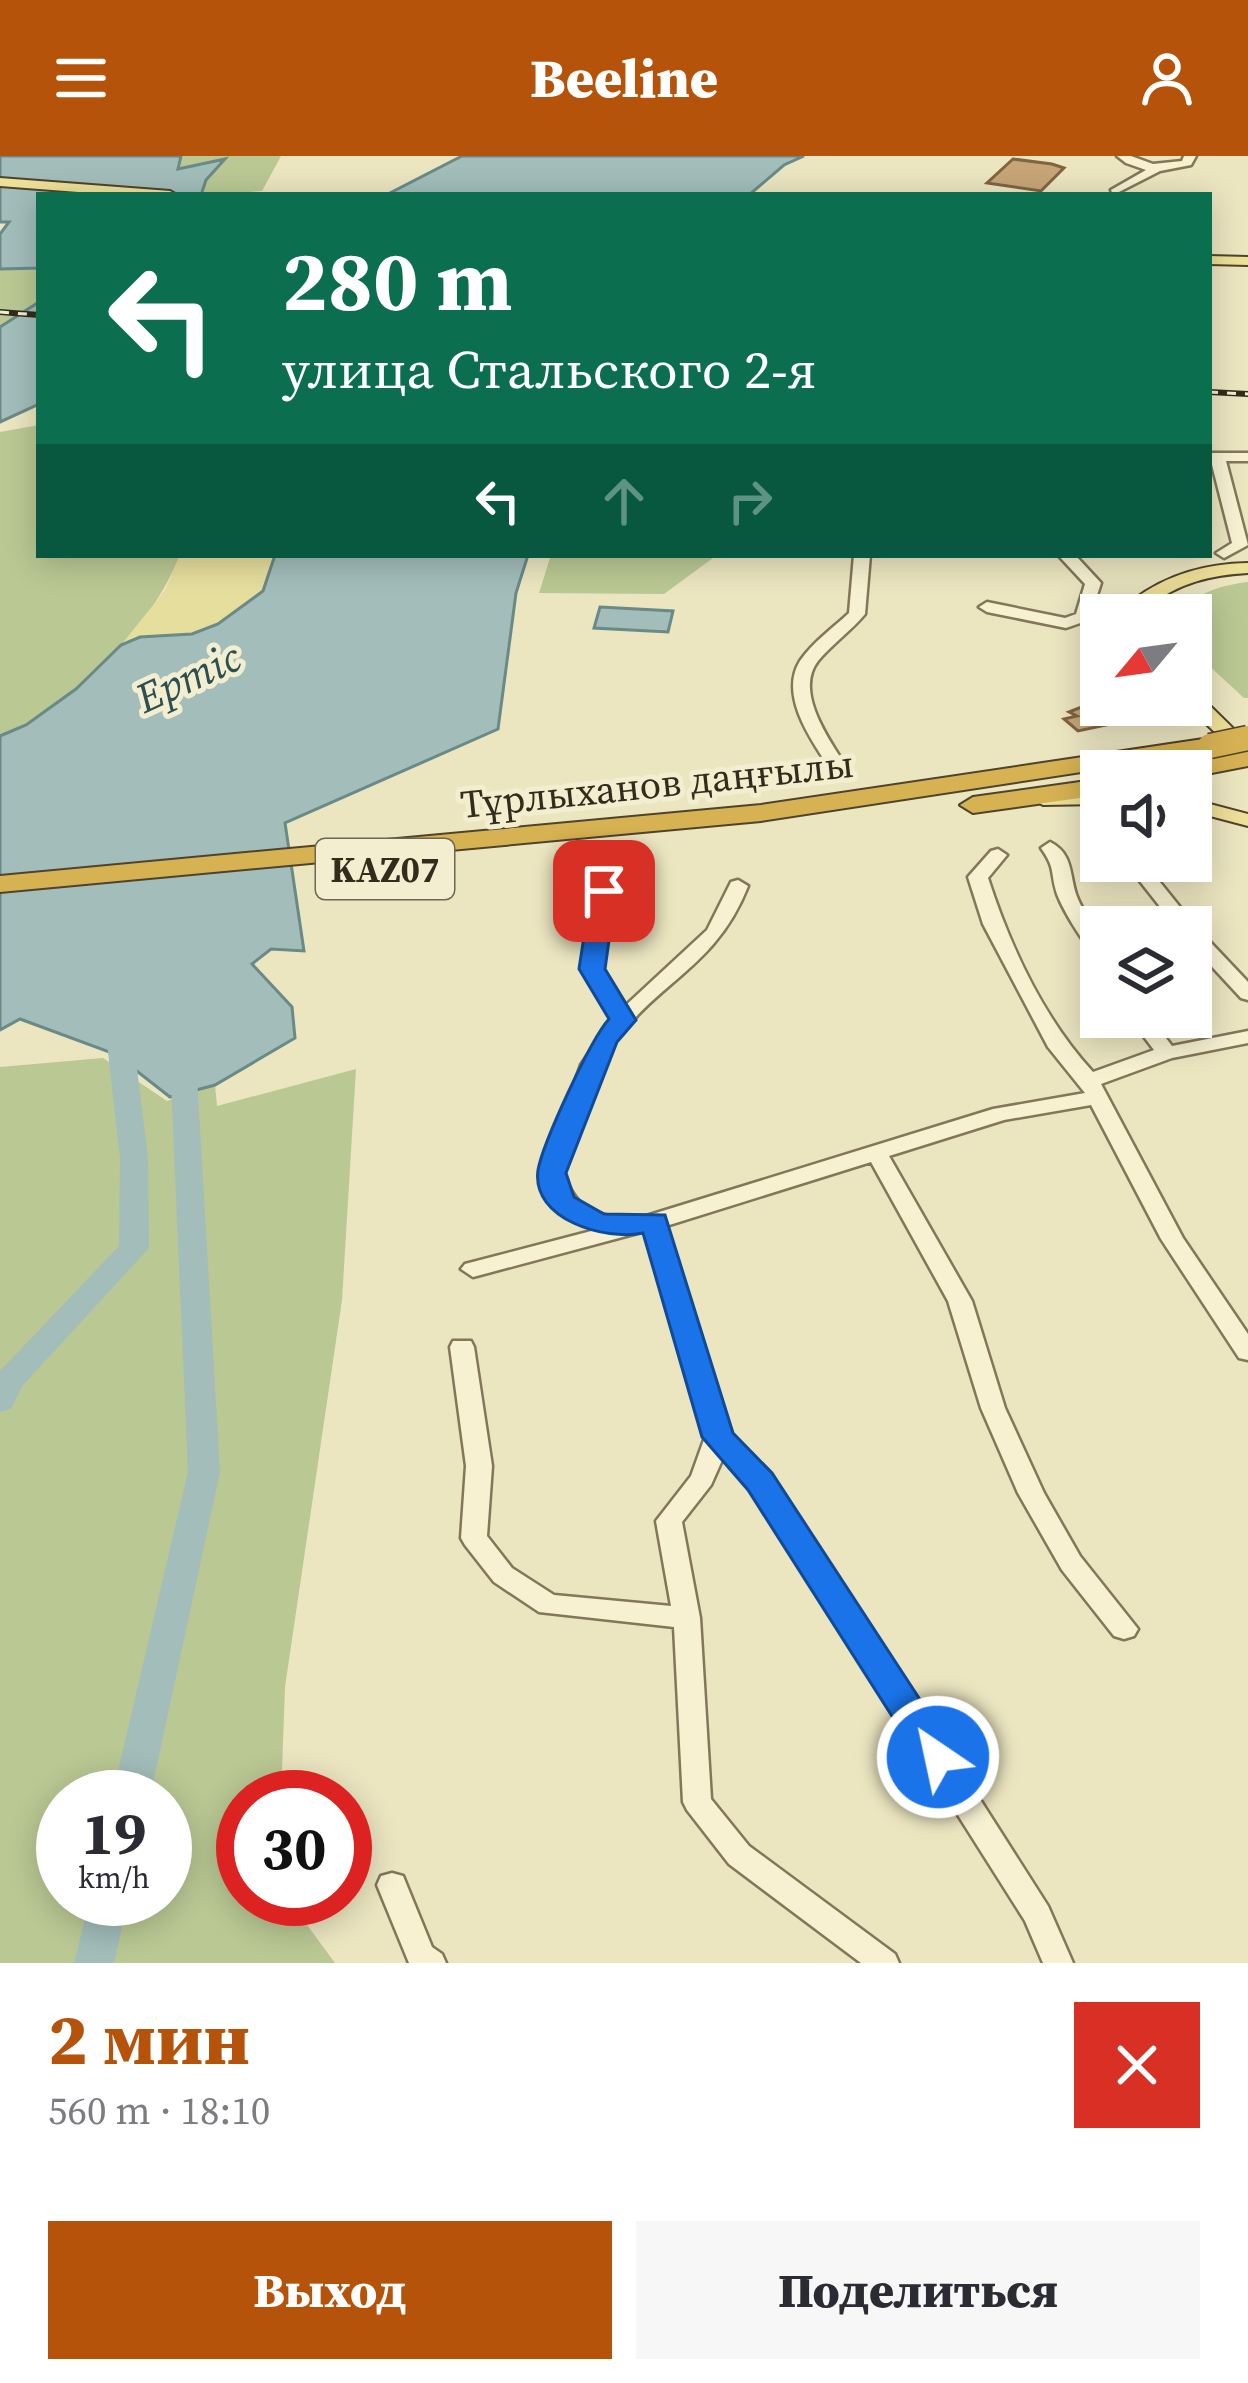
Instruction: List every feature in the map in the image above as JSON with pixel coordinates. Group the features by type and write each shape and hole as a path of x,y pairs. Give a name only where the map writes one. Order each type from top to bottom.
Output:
{"highway":[{"name":"Тұрлыханов даңғылы","path":"0,902 494,860 976,785 1234,755 1248,736"},
{"name":"Тұрлыханов даңғылы","path":"0,884 1016,800 1080,790"}],"main road":[{"path":"0,182 131,192"},
{"path":"1212,259 1248,259"},
{"path":"1152,594 1165,584 1218,568 1248,572"},
{"path":"1175,594 1248,572"},
{"path":"1212,701 1248,736"},
{"path":"1212,726 1234,755"},
{"path":"1016,800 1080,798"},
{"path":"1212,811 1248,820"}],"street":[{"path":"1117,192 1161,167 1194,157"},
{"path":"1115,192 1124,158 1161,167"},
{"path":"1224,554 1240,545 1214,457 1248,458"},
{"path":"832,757 809,722 801,678 808,662 856,614 862,558"},
{"path":"987,607 1066,622 1083,617 1093,583 1069,558"},
{"path":"1050,848 1062,864 1067,895 1080,917"},
{"path":"998,855 978,877 986,908 1058,1046 1092,1090 1172,1239 1248,1352"},
{"path":"1150,882 1170,906"},
{"path":"628,1227 596,1222 574,1212 561,1202 552,1173 605,1040 706,947 729,918 738,886"},
{"path":"604,891 592,969 622,1020"},
{"path":"1212,955 1248,994"},
{"path":"473,1269 654,1222 1092,1090 1167,1053 1248,1037"},
{"path":"1155,1038 1167,1053"},
{"path":"876,1152 960,1300 993,1408 1031,1493 1071,1563 1124,1629"},
{"path":"654,1222 718,1437 760,1482 1037,1916 1058,1963"},
{"path":"462,1347 478,1466 474,1538 503,1575 548,1605 687,1618"},
{"path":"718,1437 702,1479 669,1521 687,1618 697,1802 739,1855 884,1963"},
{"path":"392,1885 420,1955 431,1963"}],"green space":[{"path":"181,156 281,156 262,191 202,192 205,180 223,161 177,170"},
{"path":"36,267 36,304 0,327 0,269"},
{"path":"36,426 36,558 179,558 149,612 107,662 56,705 0,736 0,432"},
{"path":"550,558 713,558 664,594 539,593"},
{"path":"1248,582 1248,698 1212,668 1212,594 1204,594"},
{"path":"103,1058 167,1101 215,1085 217,1106 356,1069 342,1300 285,1687 282,1770 216,1770 216,1926 308,1926 335,1963 0,1963 0,1067"}],"sand":[{"path":"179,558 274,558 263,591 218,624 192,634 140,637 121,645 166,589"}],"water":[{"path":"0,156 181,156 178,169 225,159 202,192 36,192 36,268 0,269 0,234 9,222 0,222"},
{"path":"462,156 804,156 784,165 752,192 392,192"},
{"path":"36,304 36,405 0,422 0,327"},
{"name":"Ертіс","path":"274,558 527,558 516,593 498,729 285,823 304,951 271,949 252,964 292,1007 295,1038 215,1085 170,1097 115,1054 20,1019 0,1030 0,736 26,725 76,689 121,645 140,637 192,634 218,624 263,591"},
{"path":"600,607 673,611 668,632 594,628"}],"building":[{"path":"1013,159 1064,168 1041,191 987,183"},
{"path":"1080,708 1080,726 1102,726 1078,731 1064,719 1077,716 1069,712"}],"waterway":[{"path":"0,1401 10,1380 134,1248 134,1158 119,1034 126,1027"},
{"path":"137,1770 204,1472 183,1059"},
{"path":"94,1963 103,1926"}],"railway":[{"path":"0,312 36,315"},
{"path":"1212,392 1248,394"}],"route":[{"path":"604,891 592,969 622,1020 605,1040 552,1173 561,1202 596,1222 628,1227 654,1222 718,1437 760,1482 938,1757"}]}
